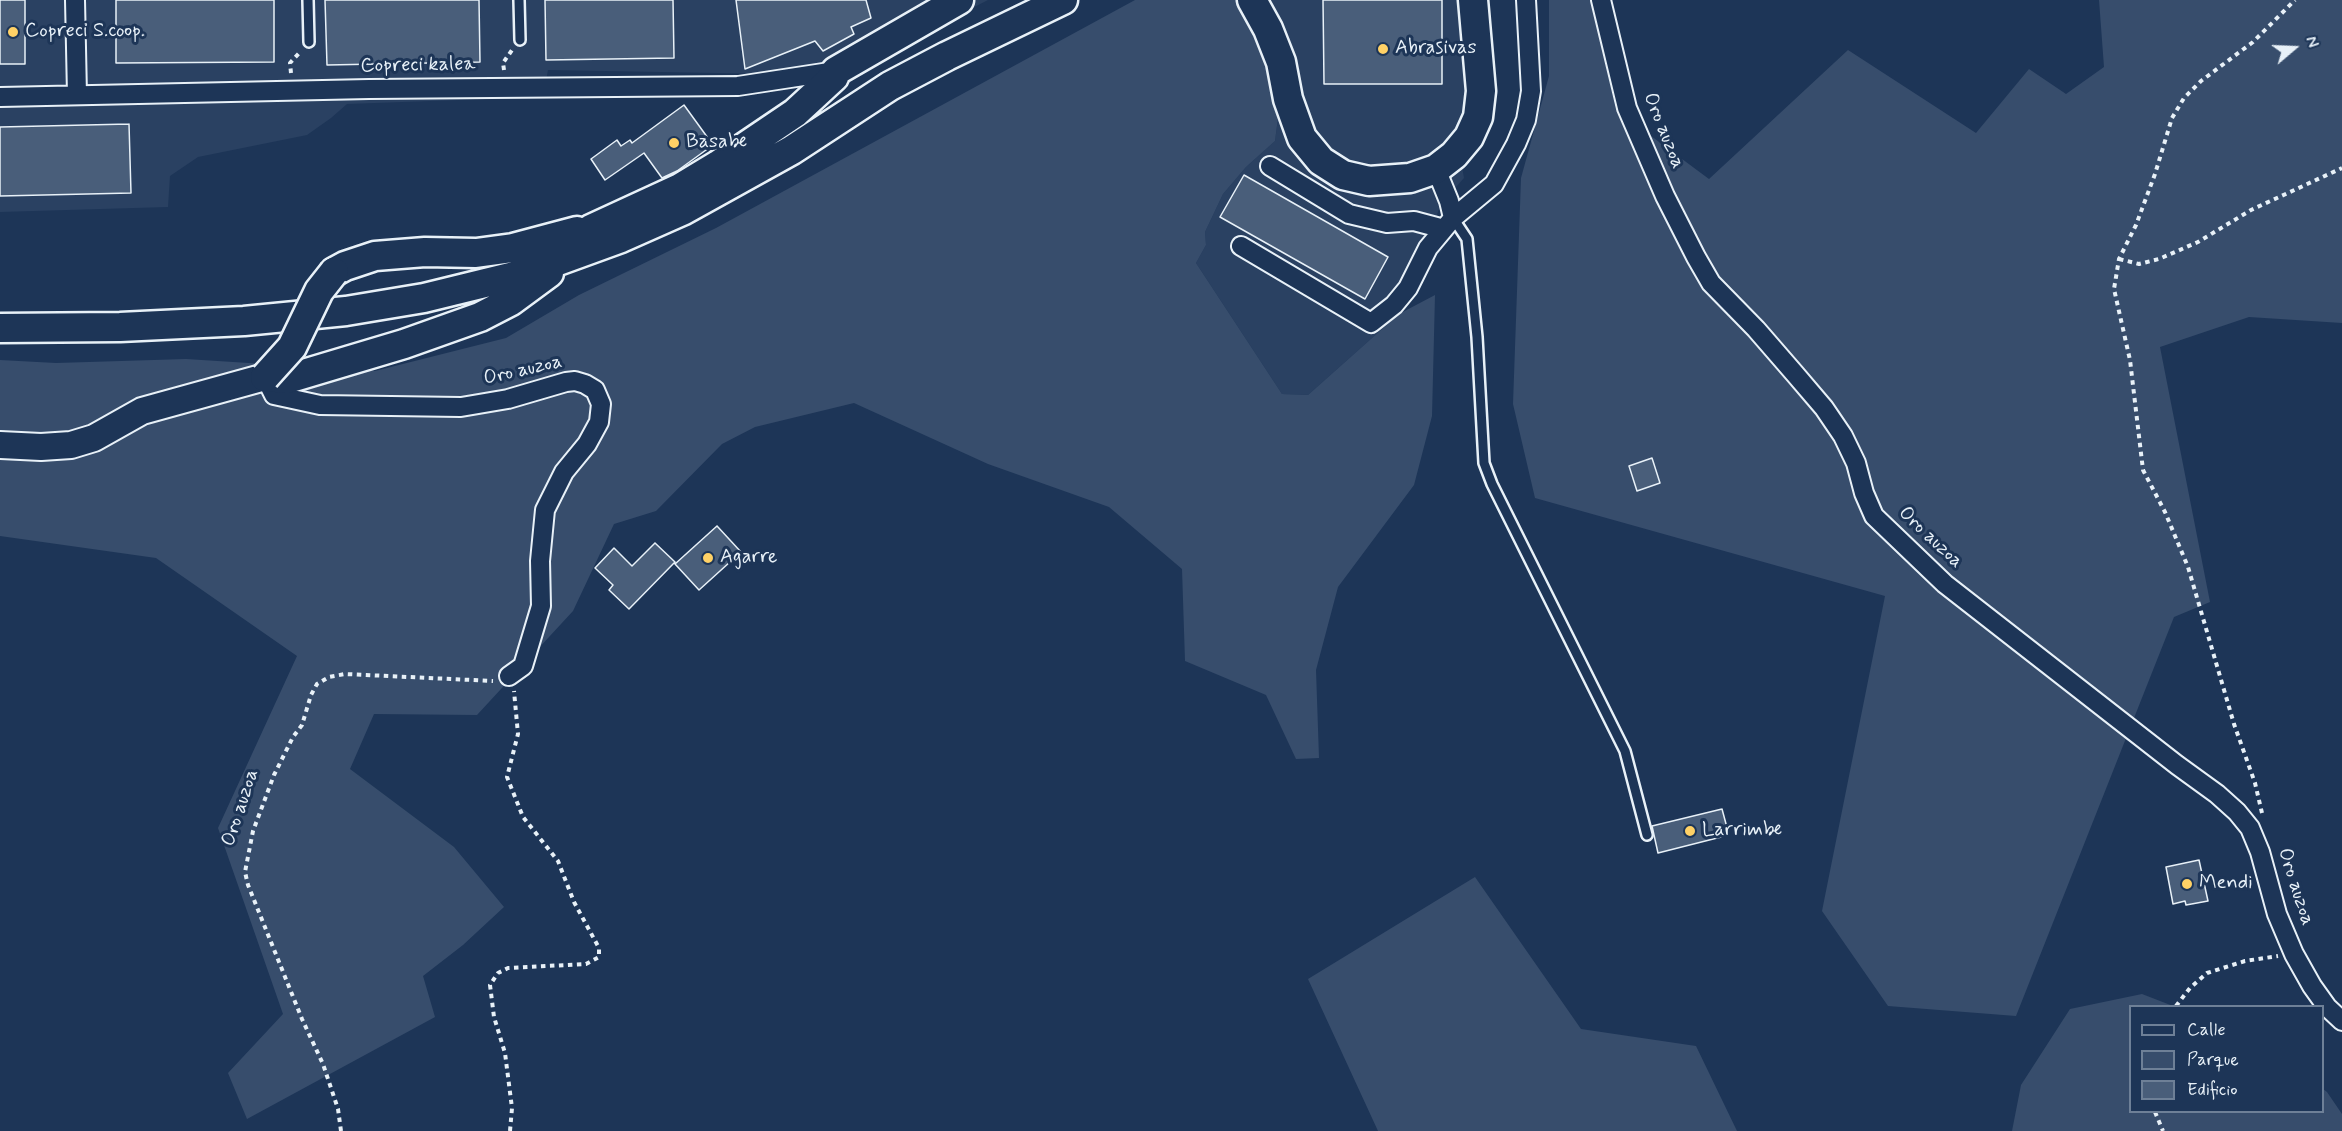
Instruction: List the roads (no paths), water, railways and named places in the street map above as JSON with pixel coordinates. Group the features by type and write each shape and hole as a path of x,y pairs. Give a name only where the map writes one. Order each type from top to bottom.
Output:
{"main road":[{"path":"424,298 441,285 460,277 551,251 570,243 591,229 656,200 718,165 795,113 834,77 836,71 959,0"},
{"path":"1252,0 1268,28 1281,62 1288,99 1302,138 1321,161 1343,175 1369,181 1410,178 1436,169 1454,155 1469,137 1478,117 1481,91 1473,0"},
{"path":"0,328 120,327 244,321 346,311 477,287 565,260 692,206 792,150 890,86 947,56 1063,2"},
{"path":"265,377 292,347 319,291 334,272 345,266 375,256 425,252 476,253 513,248 591,229"},
{"path":"265,377 287,379 404,344 480,317 511,301 565,260"}],"street":[{"path":"75,0 77,95"},
{"path":"1241,246 1371,323 1394,305 1408,288 1428,248 1448,223 1494,184 1516,144 1526,120 1531,91 1526,0"},
{"name":"Oro auzoa","path":"1601,0 1627,108 1665,196 1696,257 1712,283 1756,329 1824,408 1837,427 1856,464 1864,493 1874,516 1945,584 2217,794 2250,828 2260,852 2277,914 2294,954 2327,1007 2342,1021"},
{"name":"Copreci kalea","path":"0,97 369,89 738,86 836,71"},
{"path":"1270,166 1349,214 1387,223 1414,221 1448,223"},
{"path":"1436,169 1449,201 1448,223"},
{"path":"0,445 41,447 71,445 94,438 142,411 265,377"},
{"name":"Oro auzoa","path":"265,377 274,395 320,405 461,407 508,399 566,382 585,384 595,390 601,404 599,422 587,444 564,472 545,510 540,561 541,606 523,666 509,676"}],"lane":[{"path":"308,0 309,42"},
{"path":"519,0 520,40"},
{"path":"1448,223 1467,239 1478,337 1484,463 1492,484 1625,751 1647,835"}],"place":[{"name":"Copreci S.coop.","path":"13,32"},
{"name":"Abrasivas","path":"1383,49"},
{"name":"Basabe","path":"674,143"},
{"name":"Agarre","path":"708,558"},
{"name":"Larrimbe","path":"1690,831"},
{"name":"Mendi","path":"2187,884"}]}
